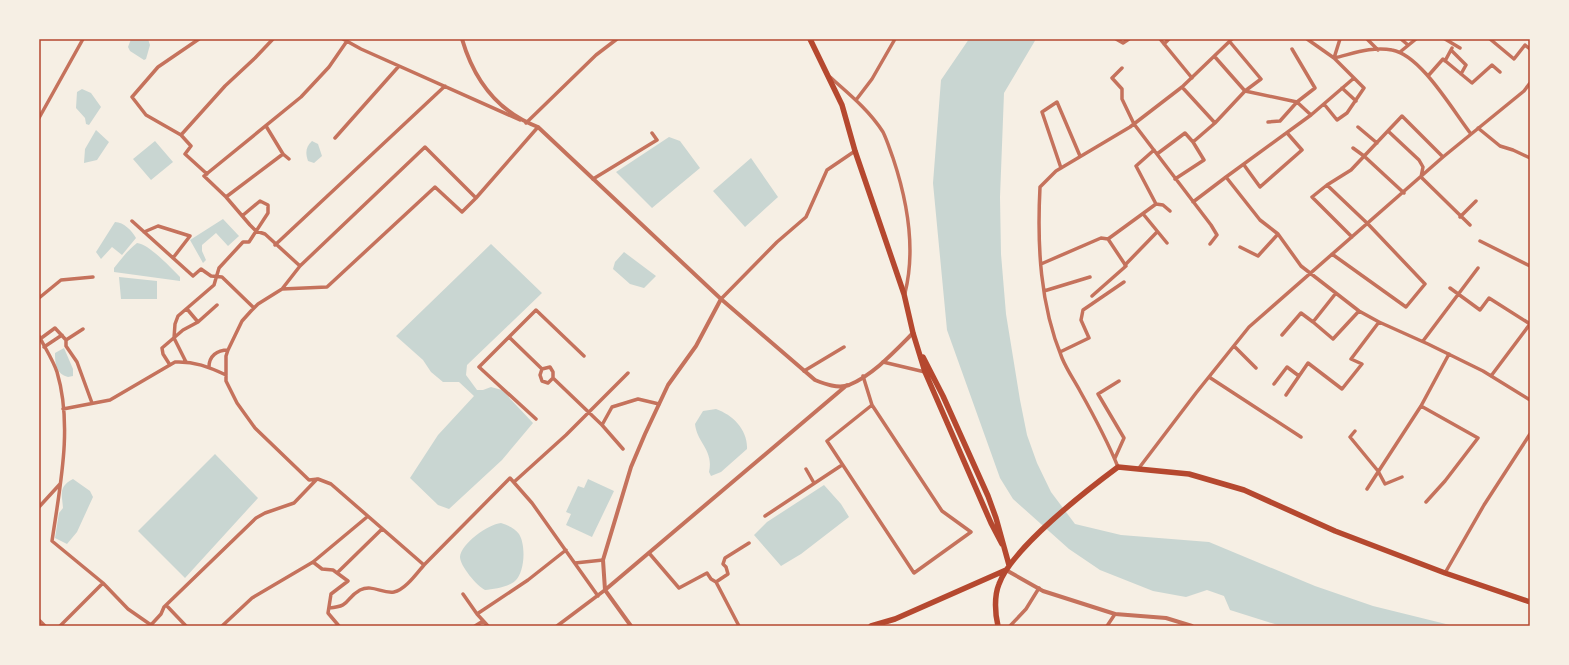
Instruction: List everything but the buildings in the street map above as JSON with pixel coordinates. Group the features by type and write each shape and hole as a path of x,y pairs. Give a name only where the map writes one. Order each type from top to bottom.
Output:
{"highway":[{"path":"810,39 842,105 855,151 904,294 913,333 925,372 991,523 1002,544"},
{"path":"917,346 943,396 988,496 996,518 1008,568"},
{"path":"998,626 996,604 997,590 1008,568 1038,535 1073,503 1118,467 1189,474 1244,490 1334,531 1444,573 1530,602"},
{"path":"871,626 895,619 1008,568"}],"street":[{"path":"39,118 83,39"},
{"path":"199,39 158,67 132,97 146,115 181,135 191,146 185,154 207,174"},
{"path":"181,135 225,86 256,58 273,39"},
{"path":"462,39 467,56 482,84 498,104 526,123"},
{"path":"526,123 596,55 617,39"},
{"path":"856,100 872,79 895,39"},
{"path":"1116,39 1123,43 1129,39"},
{"path":"1160,39 1192,78"},
{"path":"1164,44 1169,39"},
{"path":"1307,39 1334,58 1364,88 1347,113 1337,120 1324,104"},
{"path":"1334,58 1340,39"},
{"path":"1367,39 1378,50"},
{"path":"1401,39 1408,45"},
{"path":"1400,52 1416,39"},
{"path":"1445,39 1454,46 1460,48"},
{"path":"1490,39 1514,59 1524,45 1530,49"},
{"path":"300,266 275,245 265,234 256,231 226,197 204,176 301,97 329,67 345,40 361,50 538,127 722,298 804,371 826,384 848,385"},
{"path":"1118,467 1115,458 1060,352 1050,321 1044,291 1039,242 1040,187 1061,168 1134,124 1182,87 1231,40 1261,79 1245,91 1215,123 1193,142"},
{"path":"1445,61 1454,46"},
{"path":"1268,122 1280,121 1297,102 1315,88 1292,49"},
{"path":"1334,58 1359,52 1378,50 1400,52 1428,76 1471,134"},
{"path":"1451,50 1466,65 1461,74"},
{"path":"1215,57 1245,91 1297,102 1312,115"},
{"path":"1428,76 1443,59 1472,83 1492,65 1500,72"},
{"path":"335,138 399,66"},
{"path":"1122,68 1112,78 1122,89 1122,99 1134,124 1217,235 1210,244"},
{"path":"828,75 856,100 884,133 906,202 909,266 904,294"},
{"path":"1193,202 1288,134 1354,78"},
{"path":"1139,468 1249,327 1309,273 1404,193 1443,157 1524,91 1530,83"},
{"path":"275,245 445,86"},
{"path":"1182,87 1215,123"},
{"path":"1342,88 1356,101"},
{"path":"1061,168 1042,112 1057,102 1080,156"},
{"path":"1352,237 1312,197 1326,185 1351,170 1402,116 1443,157"},
{"path":"266,126 283,154 289,159"},
{"path":"282,289 327,287 435,187 462,212 538,127"},
{"path":"1358,127 1377,143"},
{"path":"1478,128 1500,146 1530,158"},
{"path":"1388,131 1419,160 1423,167 1421,177"},
{"path":"593,179 657,140 652,133"},
{"path":"1156,204 1136,166 1185,133 1193,142 1204,160 1176,179"},
{"path":"1244,165 1260,187 1302,150 1288,134"},
{"path":"424,565 331,484 318,479 309,480 255,428 230,391 226,375 226,356 242,321 254,308 282,289 300,266 425,147 476,198"},
{"path":"1353,148 1364,156 1404,193"},
{"path":"631,626 604,590 602,560 631,467 659,404 668,385 696,346 722,298 778,242 806,217 826,170 855,151"},
{"path":"226,197 283,154"},
{"path":"1226,177 1260,220 1278,234 1301,266 1360,311 1379,322 1450,354 1491,376 1530,400"},
{"path":"1421,177 1460,217 1470,225"},
{"path":"1326,185 1368,224 1425,284 1406,307 1332,254"},
{"path":"186,362 174,338 175,324 178,316 214,285 219,268 243,242 249,242 268,213 268,205 260,201 242,216"},
{"path":"1460,217 1476,201"},
{"path":"1041,264 1101,238 1108,239 1156,204 1163,205 1170,212"},
{"path":"1144,214 1167,243"},
{"path":"132,221 193,276 201,269 211,276 222,277 254,308"},
{"path":"144,232 158,226 190,236 173,258"},
{"path":"1092,296 1126,266 1125,265 1157,232"},
{"path":"1240,247 1258,256 1278,234"},
{"path":"1108,239 1125,265"},
{"path":"1480,241 1530,266"},
{"path":"1423,341 1478,268"},
{"path":"39,298 61,280 93,277"},
{"path":"1044,291 1090,277"},
{"path":"1060,352 1089,338 1081,320 1083,310 1124,282"},
{"path":"1450,288 1480,310 1489,298 1530,324 1491,376"},
{"path":"1313,322 1336,293"},
{"path":"170,365 162,354 162,348 198,322 217,305"},
{"path":"187,309 198,322"},
{"path":"536,419 479,367 536,310 584,356"},
{"path":"1282,335 1301,313 1333,339 1360,311"},
{"path":"1286,395 1308,363 1342,389 1362,364 1351,358 1379,322"},
{"path":"92,403 77,362 66,346 66,340 55,328 40,338 56,371 63,409 64,429 60,484 52,540 104,582 128,609 150,626 161,614 166,605 256,518 294,502 318,479"},
{"path":"66,340 83,329"},
{"path":"557,626 598,596 848,385 883,362 913,333"},
{"path":"44,347 62,335"},
{"path":"509,337 542,369"},
{"path":"1234,346 1256,368"},
{"path":"804,371 844,347"},
{"path":"209,367 209,361 213,355 220,350 228,350"},
{"path":"1366,489 1421,406 1450,354"},
{"path":"63,409 110,400 175,362 186,362 209,367 226,375"},
{"path":"883,362 925,372"},
{"path":"550,367 553,372 553,378 548,383 542,381 540,375 542,369 550,367"},
{"path":"1274,384 1287,367 1299,376"},
{"path":"514,482 589,412 628,373"},
{"path":"863,376 872,405 942,511 971,532 914,573 827,441 872,405"},
{"path":"1209,377 1301,437"},
{"path":"553,378 602,425 623,449"},
{"path":"1115,458 1124,438 1098,394 1119,381"},
{"path":"602,425 612,407 638,399 659,404"},
{"path":"1421,406 1478,438 1445,481 1426,502"},
{"path":"1355,431 1350,437 1378,471 1385,484 1402,477"},
{"path":"1444,573 1484,505 1530,434"},
{"path":"765,516 842,465"},
{"path":"806,469 814,483"},
{"path":"329,608 342,607 360,590 371,587 388,592 396,591 408,582 510,478 532,503 598,596"},
{"path":"39,507 60,484"},
{"path":"222,626 252,598 312,562 368,517"},
{"path":"337,573 382,529"},
{"path":"716,582 728,574 726,567 723,564 725,558 750,543"},
{"path":"477,614 528,580 566,550"},
{"path":"649,553 679,588 707,573 711,579 716,582 739,626"},
{"path":"575,563 602,560"},
{"path":"312,562 322,569 333,570 348,581 331,594 328,613 339,626"},
{"path":"1008,568 1039,588 1116,614 1166,618 1192,626"},
{"path":"60,626 104,582"},
{"path":"1010,626 1022,614 1039,588"},
{"path":"463,594 477,614 488,626"},
{"path":"166,605 186,626"},
{"path":"1107,626 1116,614"},
{"path":"39,620 45,626"},
{"path":"475,626 483,621"}],"shaded area":[{"path":"131,39 148,39 150,45 146,59 144,60 130,51 128,47"},
{"path":"969,39 1036,39 1004,93 1000,197 1001,254 1006,314 1027,435 1037,463 1051,492 1075,524 1121,535 1209,542 1315,586 1373,606 1454,626 1281,626 1230,610 1224,596 1207,590 1186,597 1153,591 1100,570 1069,549 1013,499 1000,478 947,330 933,183 941,80"},
{"path":"82,89 91,93 101,107 89,125 86,124 85,118 76,108 77,92"},
{"path":"96,130 109,142 97,160 84,163 85,149"},
{"path":"669,137 680,141 700,168 652,208 616,172"},
{"path":"155,141 173,162 151,180 133,159"},
{"path":"312,141 318,144 322,156 314,163 308,161 307,155 308,145"},
{"path":"751,158 778,197 745,227 713,191"},
{"path":"223,219 239,236 228,246 216,233 202,245 202,251 206,260 203,263 190,240"},
{"path":"115,222 125,225 136,238 122,255 112,247 101,259 96,252"},
{"path":"137,243 148,247 160,257 180,277 180,281 114,272 114,268 119,261"},
{"path":"491,244 542,293 467,365 466,375 477,390 483,390 491,387 502,390 533,423 502,460 449,509 438,505 410,478 438,435 474,396 459,382 443,382 431,372 423,360 396,336"},
{"path":"624,252 656,276 644,288 630,284 613,269 615,262"},
{"path":"119,277 157,281 157,299 121,299"},
{"path":"64,348 73,369 73,376 64,376 57,368 55,353"},
{"path":"716,409 734,419 738,424 745,436 747,449 721,472 711,476 709,472 709,458 696,431 695,424 703,411"},
{"path":"215,454 258,498 185,578 138,531"},
{"path":"73,479 90,491 93,497 77,532 67,544 55,538 59,513 63,508 62,491 65,485"},
{"path":"588,479 614,491 592,537 566,525 571,514 566,512 578,486 584,488"},
{"path":"824,485 841,504 849,517 801,554 781,566 754,535 767,522"},
{"path":"501,523 513,528 519,534 523,545 523,565 518,577 509,585 485,590 470,575 463,565 460,557 465,546 476,536 489,527"}]}
